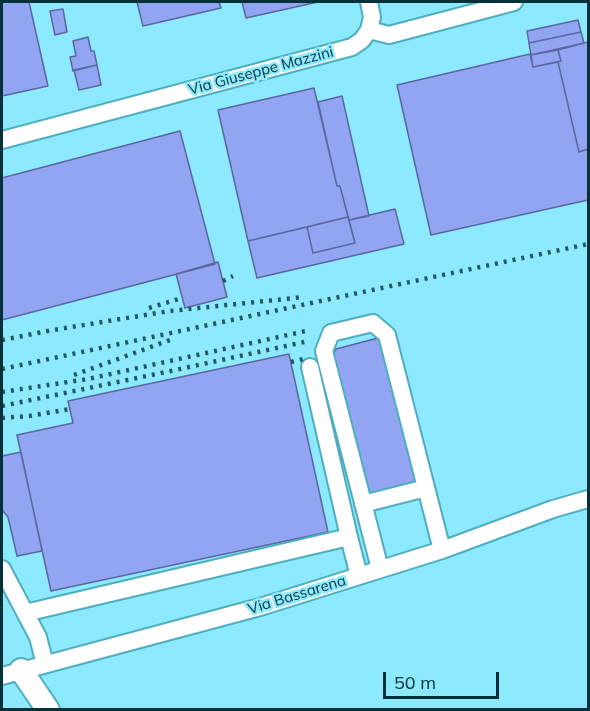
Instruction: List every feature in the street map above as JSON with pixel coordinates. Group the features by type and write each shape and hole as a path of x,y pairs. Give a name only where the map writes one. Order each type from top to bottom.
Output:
{"main road":[{"path":"11,673 48,710"}],"street":[{"path":"369,2 372,17 369,30 389,34 514,2"},
{"name":"Via Giuseppe Mazzini","path":"2,140 352,47 362,40 369,30"},
{"path":"380,569 324,351 331,333 373,323 387,335 442,550"},
{"path":"310,367 359,576"},
{"path":"363,504 426,488"},
{"name":"Via Bassarena","path":"11,673 260,607 442,550 588,499"},
{"path":"26,613 349,537"},
{"path":"2,569 38,636 45,664"}],"building":[{"path":"2,2 29,2 48,86 2,96"},
{"path":"137,2 219,2 221,8 143,26"},
{"path":"242,2 318,2 246,18"},
{"path":"63,9 67,32 55,35 50,11"},
{"path":"578,20 581,32 529,43 527,31"},
{"path":"581,32 584,43 531,55 529,43"},
{"path":"88,37 97,65 73,71 70,57 76,56 73,41"},
{"path":"588,42 588,149 579,152 558,62 561,61 558,50"},
{"path":"558,50 561,61 533,67 531,55"},
{"path":"530,54 533,67 558,62 579,152 588,149 588,200 431,235 397,85"},
{"path":"97,65 101,85 79,90 74,70"},
{"path":"314,88 337,186 340,186 348,217 248,241 218,110"},
{"path":"342,96 369,216 349,220 340,186 337,186 318,102"},
{"path":"180,131 215,264 2,320 2,178"},
{"path":"395,209 404,244 257,278 248,241 307,227 313,253 355,243 349,220"},
{"path":"348,217 355,243 313,253 307,227"},
{"path":"218,262 227,297 185,308 176,274"},
{"path":"378,338 383,342 419,484 369,497 332,355 336,349"},
{"path":"289,354 328,532 51,591 17,435 73,423 68,401"},
{"path":"21,452 42,551 17,556 8,517 2,510 2,456"}],"railway":[{"path":"2,369 588,244"},
{"path":"223,281 233,276"},
{"path":"2,340 170,311 304,297"},
{"path":"149,308 182,298"},
{"path":"2,392 88,379 306,331"},
{"path":"74,375 170,340"},
{"path":"2,406 309,341"},
{"path":"291,362 307,358"},
{"path":"2,418 70,409"}]}
